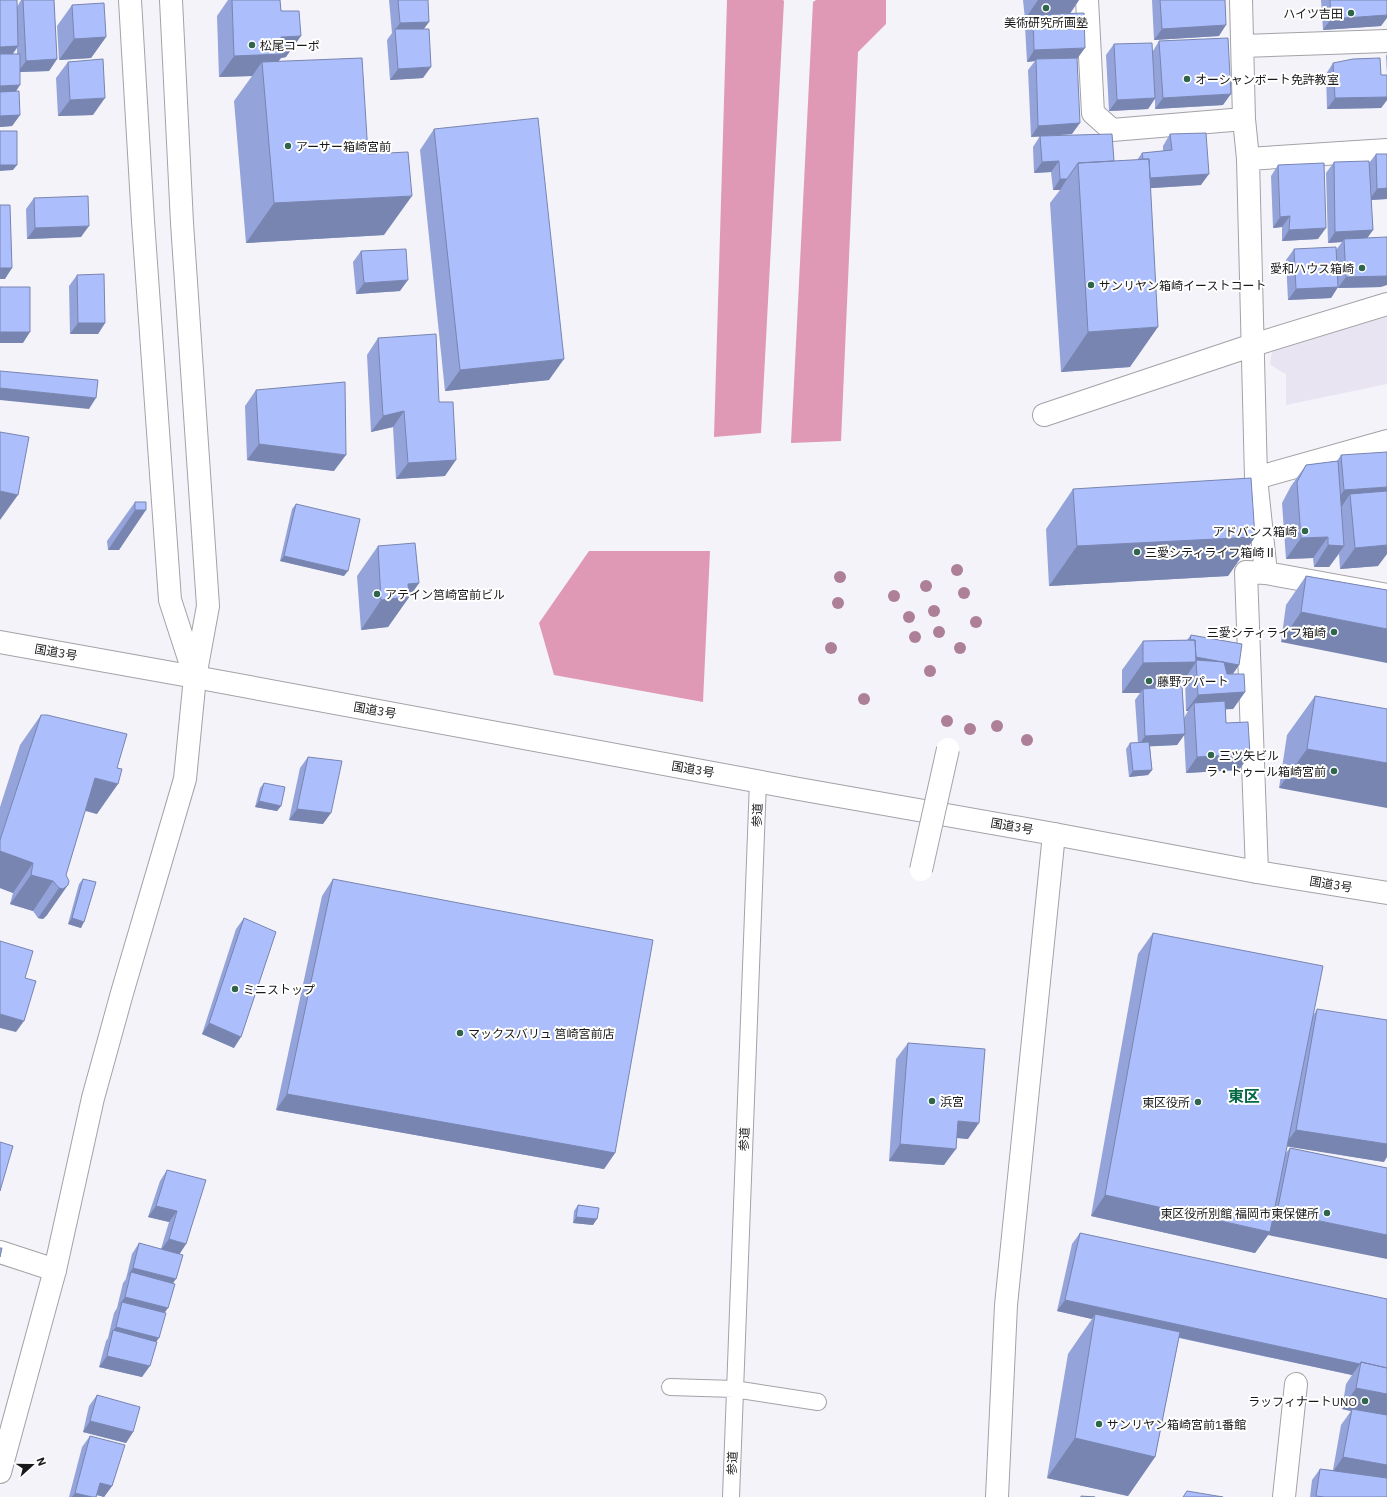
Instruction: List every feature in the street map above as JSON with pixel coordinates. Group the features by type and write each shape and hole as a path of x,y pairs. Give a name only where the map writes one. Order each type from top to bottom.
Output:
{"main road":[{"path":"130,0 142,221 170,600 195,677"},
{"path":"0,1472 55,1270 93,1098 122,993 185,779 195,677 208,606 182,223 171,0"},
{"path":"1087,0 1093,113 1112,130 1244,119"},
{"path":"1240,0 1244,119 1248,159 1256,478 1266,573"},
{"path":"1242,46 1387,41"},
{"path":"1248,159 1387,150"},
{"path":"1044,415 1253,345 1387,304"},
{"path":"1256,478 1387,441"},
{"path":"1257,872 1246,572 1266,573 1387,595"},
{"name":"国道3号","path":"0,642 1257,872 1387,893"},
{"path":"921,870 948,749"},
{"path":"997,1497 1006,1305 1054,834"},
{"path":"0,1252 55,1270"},
{"path":"1284,1497 1296,1384"}],"lane":[{"name":"参道","path":"731,1497 758,781"},
{"path":"670,1387 734,1389 818,1402"}],"shaded area":[{"path":"727,0 784,1 761,433 714,437"},
{"path":"816,0 886,0 886,24 858,52 841,441 791,443 813,2"},
{"path":"1387,316 1387,384 1286,405 1286,374 1270,364 1272,351"},
{"path":"589,551 710,551 703,702 554,675 539,623"}],"building":[{"path":"0,0 17,0 18,46 0,47"},
{"path":"23,0 54,0 57,59 26,61"},
{"path":"232,0 280,0 281,11 299,11 301,36 281,37 283,54 234,56"},
{"path":"398,0 428,0 429,22 400,23"},
{"path":"1160,0 1225,0 1226,25 1162,29"},
{"path":"1330,0 1387,0 1387,15 1331,19"},
{"path":"104,3 106,37 74,39 72,5"},
{"path":"1084,13 1085,48 1034,50 1033,15"},
{"path":"395,29 429,29 431,67 398,69"},
{"name":"オーシャンボート免許教室","path":"1228,38 1231,94 1163,98 1159,41"},
{"path":"1152,43 1155,98 1117,100 1114,44"},
{"path":"0,54 20,54 20,85 0,86"},
{"path":"362,58 368,154 408,152 412,196 274,203 262,62"},
{"path":"1077,58 1080,123 1038,126 1036,59"},
{"path":"1380,58 1381,75 1387,75 1387,97 1335,98 1333,63 1353,59"},
{"path":"103,59 105,98 70,100 68,62"},
{"path":"19,91 20,115 0,116 0,92"},
{"path":"538,118 564,359 460,370 434,129"},
{"path":"0,131 17,131 17,165 0,165"},
{"path":"1206,133 1209,174 1150,178 1149,159 1143,159 1142,153 1172,150 1170,134"},
{"path":"1112,134 1114,161 1078,163 1067,179 1060,179 1059,161 1042,162 1040,136"},
{"path":"1376,154 1387,154 1387,188 1377,189"},
{"path":"1149,159 1158,327 1088,332 1078,163"},
{"path":"1369,161 1373,230 1335,232 1334,162"},
{"path":"1324,163 1326,228 1289,230 1290,216 1280,217 1278,165"},
{"path":"88,196 89,226 35,228 34,198"},
{"path":"0,205 10,205 12,268 0,268"},
{"name":"愛和ハウス箱崎","path":"1387,237 1387,276 1346,277 1344,239"},
{"path":"1336,247 1338,287 1296,289 1294,249"},
{"path":"406,249 408,280 364,283 361,251"},
{"path":"104,274 105,323 78,323 77,275"},
{"path":"0,287 30,287 30,332 0,332"},
{"path":"436,334 439,402 453,402 456,460 408,463 404,411 383,416 378,338"},
{"path":"0,371 98,380 96,398 0,388"},
{"path":"345,382 346,455 259,444 256,390"},
{"path":"0,432 29,437 18,495 0,491"},
{"path":"1387,452 1387,487 1344,490 1341,455"},
{"path":"1338,461 1344,546 1328,545 1328,537 1301,538 1297,482 1306,465"},
{"path":"1251,478 1255,537 1077,546 1073,489"},
{"path":"1387,491 1387,545 1355,548 1350,494"},
{"path":"135,502 146,502 146,510 135,510"},
{"path":"296,504 360,519 348,571 284,556"},
{"path":"415,543 419,583 408,584 409,597 381,600 378,546"},
{"path":"1306,576 1387,590 1387,629 1301,612"},
{"path":"1191,635 1242,644 1239,665 1196,657 1195,640 1190,640"},
{"path":"1195,640 1196,662 1143,663 1143,641"},
{"path":"1196,660 1224,662 1227,674 1244,674 1245,692 1198,695"},
{"path":"1182,686 1185,734 1145,736 1143,689"},
{"path":"1315,696 1387,709 1387,763 1307,749"},
{"path":"1225,701 1226,723 1248,722 1250,754 1197,757 1194,703"},
{"path":"41,715 47,715 127,734 117,768 122,769 118,784 95,778 66,875 69,881 68,885 63,889 59,888 53,881 31,875 33,863 0,851 0,840"},
{"path":"1149,742 1152,770 1133,771 1130,743"},
{"path":"308,757 342,761 331,813 297,809"},
{"path":"264,783 285,787 281,806 259,801"},
{"path":"83,879 96,882 84,922 72,918"},
{"name":"マックスバリュ 筥崎宮前店","path":"333,879 653,940 615,1153 287,1094"},
{"name":"ミニストップ","path":"244,918 276,932 241,1037 209,1023"},
{"name":"東区役所","path":"1153,933 1323,966 1270,1232 1105,1195"},
{"path":"0,941 33,951 25,978 36,981 24,1021 0,1014"},
{"path":"1317,1009 1387,1020 1387,1144 1296,1130"},
{"name":"浜宮","path":"908,1043 985,1049 979,1123 958,1121 956,1149 900,1144"},
{"path":"0,1142 13,1146 0,1191"},
{"path":"1290,1148 1387,1168 1387,1235 1277,1212"},
{"path":"167,1170 206,1180 186,1244 169,1239 177,1211 156,1206"},
{"path":"578,1205 599,1208 597,1219 576,1217"},
{"path":"1080,1233 1387,1299 1387,1368 1361,1362 1360,1364 1065,1300"},
{"path":"139,1243 183,1255 176,1279 133,1268"},
{"path":"131,1272 175,1284 168,1308 125,1297"},
{"path":"122,1302 166,1313 159,1338 116,1327"},
{"path":"1095,1314 1180,1332 1155,1457 1075,1438"},
{"path":"113,1330 157,1342 150,1366 107,1356"},
{"path":"1361,1362 1387,1368 1387,1394 1356,1388"},
{"path":"97,1395 140,1407 133,1432 90,1421"},
{"path":"1352,1409 1387,1415 1387,1465 1343,1457"},
{"path":"90,1436 125,1445 112,1486 100,1483 96,1497 75,1493"},
{"path":"1320,1469 1387,1478 1387,1497 1316,1496"},
{"path":"1187,1491 1223,1497 1183,1497"}],"place":[{"name":"美術研究所画塾","path":"1046,8"},
{"name":"ハイツ吉田","path":"1351,13"},
{"name":"松尾コーポ","path":"252,45"},
{"name":"オーシャンボート免許教室","path":"1187,79"},
{"name":"アーサー箱崎宮前","path":"288,146"},
{"name":"愛和ハウス箱崎","path":"1362,268"},
{"name":"サンリヤン箱崎イーストコート","path":"1091,285"},
{"name":"アドバンス箱崎","path":"1305,531"},
{"name":"三愛シティライフ箱崎Ⅱ","path":"1137,552"},
{"name":"アテイン筥崎宮前ビル","path":"377,594"},
{"name":"三愛シティライフ箱崎","path":"1334,632"},
{"name":"藤野アパート","path":"1149,681"},
{"name":"三ツ矢ビル","path":"1211,755"},
{"name":"ラ・トゥール箱崎宮前","path":"1334,771"},
{"name":"ミニストップ","path":"235,989"},
{"name":"マックスバリュ 筥崎宮前店","path":"460,1033"},
{"name":"浜宮","path":"932,1101"},
{"name":"東区役所","path":"1198,1102"},
{"name":"東区役所別館 福岡市東保健所","path":"1327,1213"},
{"name":"ラッフィナートUNO","path":"1365,1401"},
{"name":"サンリヤン箱崎宮前1番館","path":"1099,1424"}],"district":[{"name":"東区","path":"1244,1096"}]}
